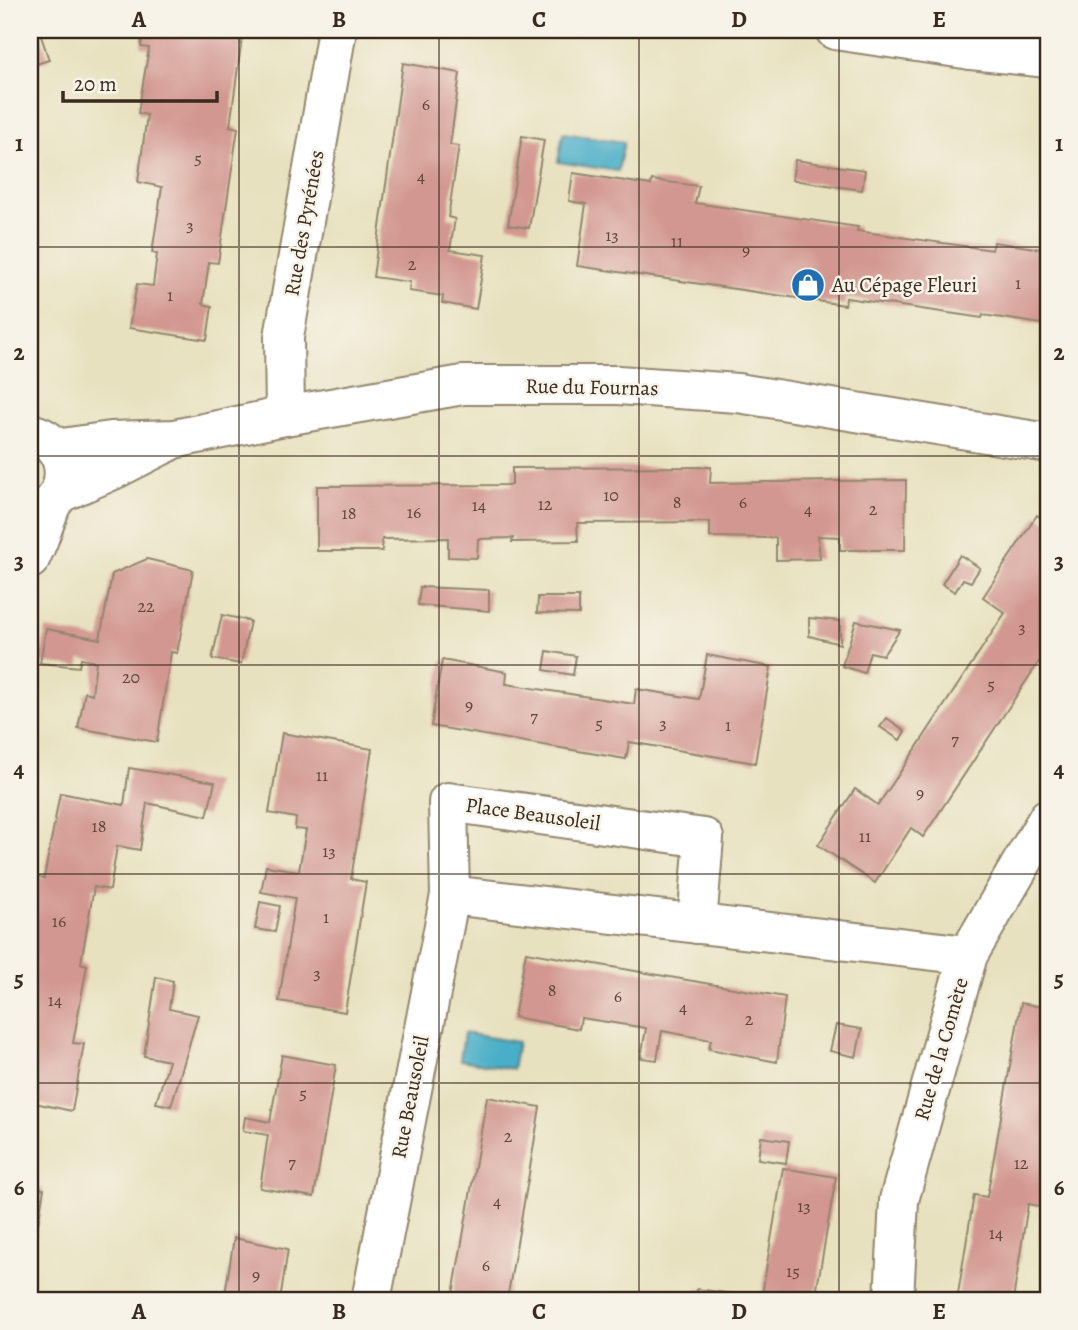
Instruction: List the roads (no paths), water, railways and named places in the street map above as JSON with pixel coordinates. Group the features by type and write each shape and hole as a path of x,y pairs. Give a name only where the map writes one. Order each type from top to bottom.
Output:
{"street":[{"name":"Rue des Pyrénées","path":"285,416 285,337 337,30"},
{"path":"835,30 985,40 1048,58"},
{"name":"Rue du Fournas","path":"43,441 174,439 285,416 463,385 618,385 738,393 1048,443"},
{"name":"Rue du Fournas","path":"1011,436 1048,431"},
{"name":"Rue du Fournas","path":"47,505 174,439"},
{"path":"30,559 38,541 47,505 63,482 61,459 43,441"},
{"name":"Place Beausoleil","path":"450,894 449,802 704,838 697,924"},
{"name":"Rue de la Comète","path":"894,1300 899,1200 968,954 1048,818"},
{"path":"450,894 968,954"},
{"name":"Rue Beausoleil","path":"371,1300 450,894"}],"water":[{"path":"563,133 624,142 618,171 558,162"},
{"path":"464,1033 518,1042 513,1069 460,1060"}],"place":[{"name":"Au Cépage Fleuri","path":"808,285"}]}
